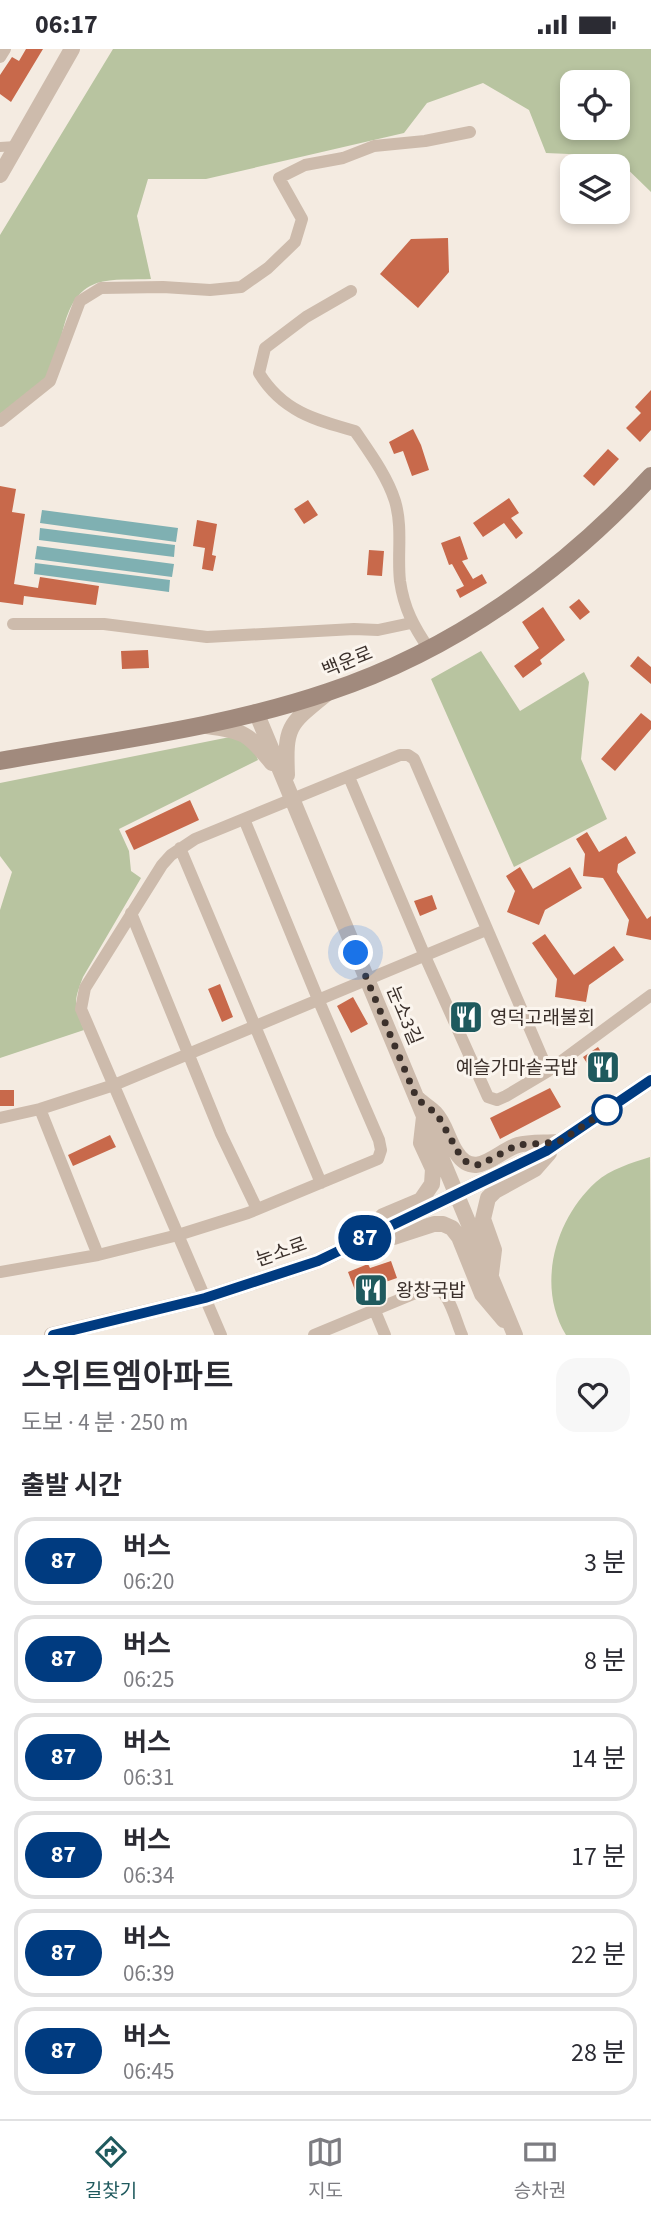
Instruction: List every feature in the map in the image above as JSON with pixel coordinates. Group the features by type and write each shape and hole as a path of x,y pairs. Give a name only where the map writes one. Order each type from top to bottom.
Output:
{"main road":[{"name":"백운로","path":"0,761 256,712 328,692 429,649 545,576 618,511 651,476"}],"street":[{"path":"0,57 5,49"},
{"path":"0,175 8,147 72,49"},
{"path":"0,421 50,381 80,301 101,288 241,287 268,268 295,242 302,219 279,178 305,165 343,158 374,146 425,141 470,132"},
{"path":"351,291 306,317 265,348 259,373 267,386 291,407 312,419 355,431 377,464 395,501 400,534 400,581 411,623 429,649"},
{"path":"13,624 104,624 207,637 378,630 411,623"},
{"path":"197,725 236,730 248,736 283,777 288,776 288,732 296,718 328,692"},
{"name":"눈소3길","path":"256,712 515,1334"},
{"path":"221,1335 81,1009 85,988 131,913 162,865 180,848 195,839 400,755 408,755 414,759 548,1071"},
{"path":"349,777 488,1097 497,1100 548,1071 649,1001"},
{"path":"0,1272 98,1255 178,1235 257,1209 377,1159 381,1150 379,1140 244,819"},
{"path":"180,848 321,1183"},
{"path":"131,913 220,1133 257,1209"},
{"path":"0,1118 114,1085 486,930"},
{"name":"눈소로","path":"52,1335 205,1298 291,1271 546,1151 651,1080"},
{"path":"417,1099 437,1114 456,1153 470,1164 480,1165 490,1161 517,1145 559,1142"},
{"path":"40,1108 98,1255"},
{"path":"369,1236 383,1216 422,1200 432,1184 433,1169 421,1143 425,1116"},
{"path":"491,1277 494,1250 483,1219 488,1198 495,1191 535,1169 559,1142"},
{"path":"369,1236 394,1237 434,1223 443,1223 452,1228 459,1237 482,1294 515,1334"},
{"path":"314,1335 430,1287 444,1291 462,1335"},
{"path":"374,1311 385,1335"}],"green space":[{"path":"113,49 651,49 651,192 630,172 630,154 546,153 529,110 483,83 427,103 404,133 206,179 148,179 137,216 151,279 103,281 84,290 69,311 48,377 32,392 0,414 0,235"},
{"path":"481,651 520,711 584,672 589,682 581,759 607,819 514,867 431,679"},
{"path":"235,736 254,750 258,760 119,829 129,851 131,871 141,878 83,977 76,1004 84,1030 0,1058 0,910 12,872 0,856 0,783"},
{"path":"650,1157 651,1335 566,1335 552,1296 554,1254 561,1234 582,1197 596,1182 614,1170"}],"water":[{"path":"42,510 178,528 176,542 40,523"},
{"path":"40,528 175,545 174,557 39,540"},
{"path":"37,546 174,564 172,577 35,559"},
{"path":"35,563 170,580 169,592 34,574"}],"building":[{"path":"26,49 43,49 11,102 0,94 0,75 12,57 19,61"},
{"path":"448,238 449,272 418,308 380,274 411,239"},
{"path":"651,390 651,430 640,442 626,428 641,413 635,407"},
{"path":"413,429 429,470 412,476 403,451 394,454 389,442"},
{"path":"608,449 619,459 594,486 583,476"},
{"path":"0,486 16,489 12,512 25,514 14,584 38,588 40,577 99,586 96,605 24,596 23,605 0,602"},
{"path":"509,498 519,513 511,518 523,533 516,539 504,523 483,537 473,523"},
{"path":"308,500 318,515 304,524 294,509"},
{"path":"197,520 217,524 212,555 216,556 213,571 202,569 205,548 193,546"},
{"path":"460,536 468,559 462,561 473,579 482,574 487,583 460,598 456,590 464,586 452,564 449,565 441,543"},
{"path":"369,550 384,551 382,576 367,575"},
{"path":"579,599 590,612 580,620 569,607"},
{"path":"543,607 565,640 540,660 542,664 523,678 514,666 539,648 522,622"},
{"path":"148,650 149,668 122,669 121,651"},
{"path":"638,656 651,667 651,684 630,666"},
{"path":"641,713 651,721 651,729 615,771 601,759"},
{"path":"190,800 199,820 134,850 125,831"},
{"path":"587,832 599,852 626,836 636,853 618,864 617,872 647,919 651,916 651,940 626,935 629,920 603,878 583,876 585,854 576,839"},
{"path":"520,867 533,889 570,867 582,888 545,910 539,925 507,912 515,891 506,876"},
{"path":"432,895 437,909 420,916 414,901"},
{"path":"545,934 574,975 614,946 624,960 589,985 586,1002 555,997 557,979 532,943"},
{"path":"220,984 233,1017 222,1022 208,989"},
{"path":"353,997 368,1024 351,1033 337,1006"},
{"path":"598,1047 615,1074 600,1083 583,1057"},
{"path":"550,1088 561,1107 500,1139 490,1118"},
{"path":"0,1090 14,1090 14,1106 0,1106"},
{"path":"110,1135 116,1147 73,1166 68,1155"},
{"path":"391,1261 397,1278 365,1289 367,1295 358,1298 348,1272 368,1264 370,1268"}],"bus line":[{"name":"87","path":"53,1335 205,1298 318,1261 546,1151 651,1080"}],"place":[{"name":"영덕고래불회","path":"466,1017"},
{"name":"예슬가마솥국밥","path":"603,1067"},
{"name":"왕창국밥","path":"371,1290"}],"route":[{"path":"356,953 417,1099 437,1114 456,1153 462,1159 470,1164 480,1165 517,1145 559,1142 607,1110"}]}
